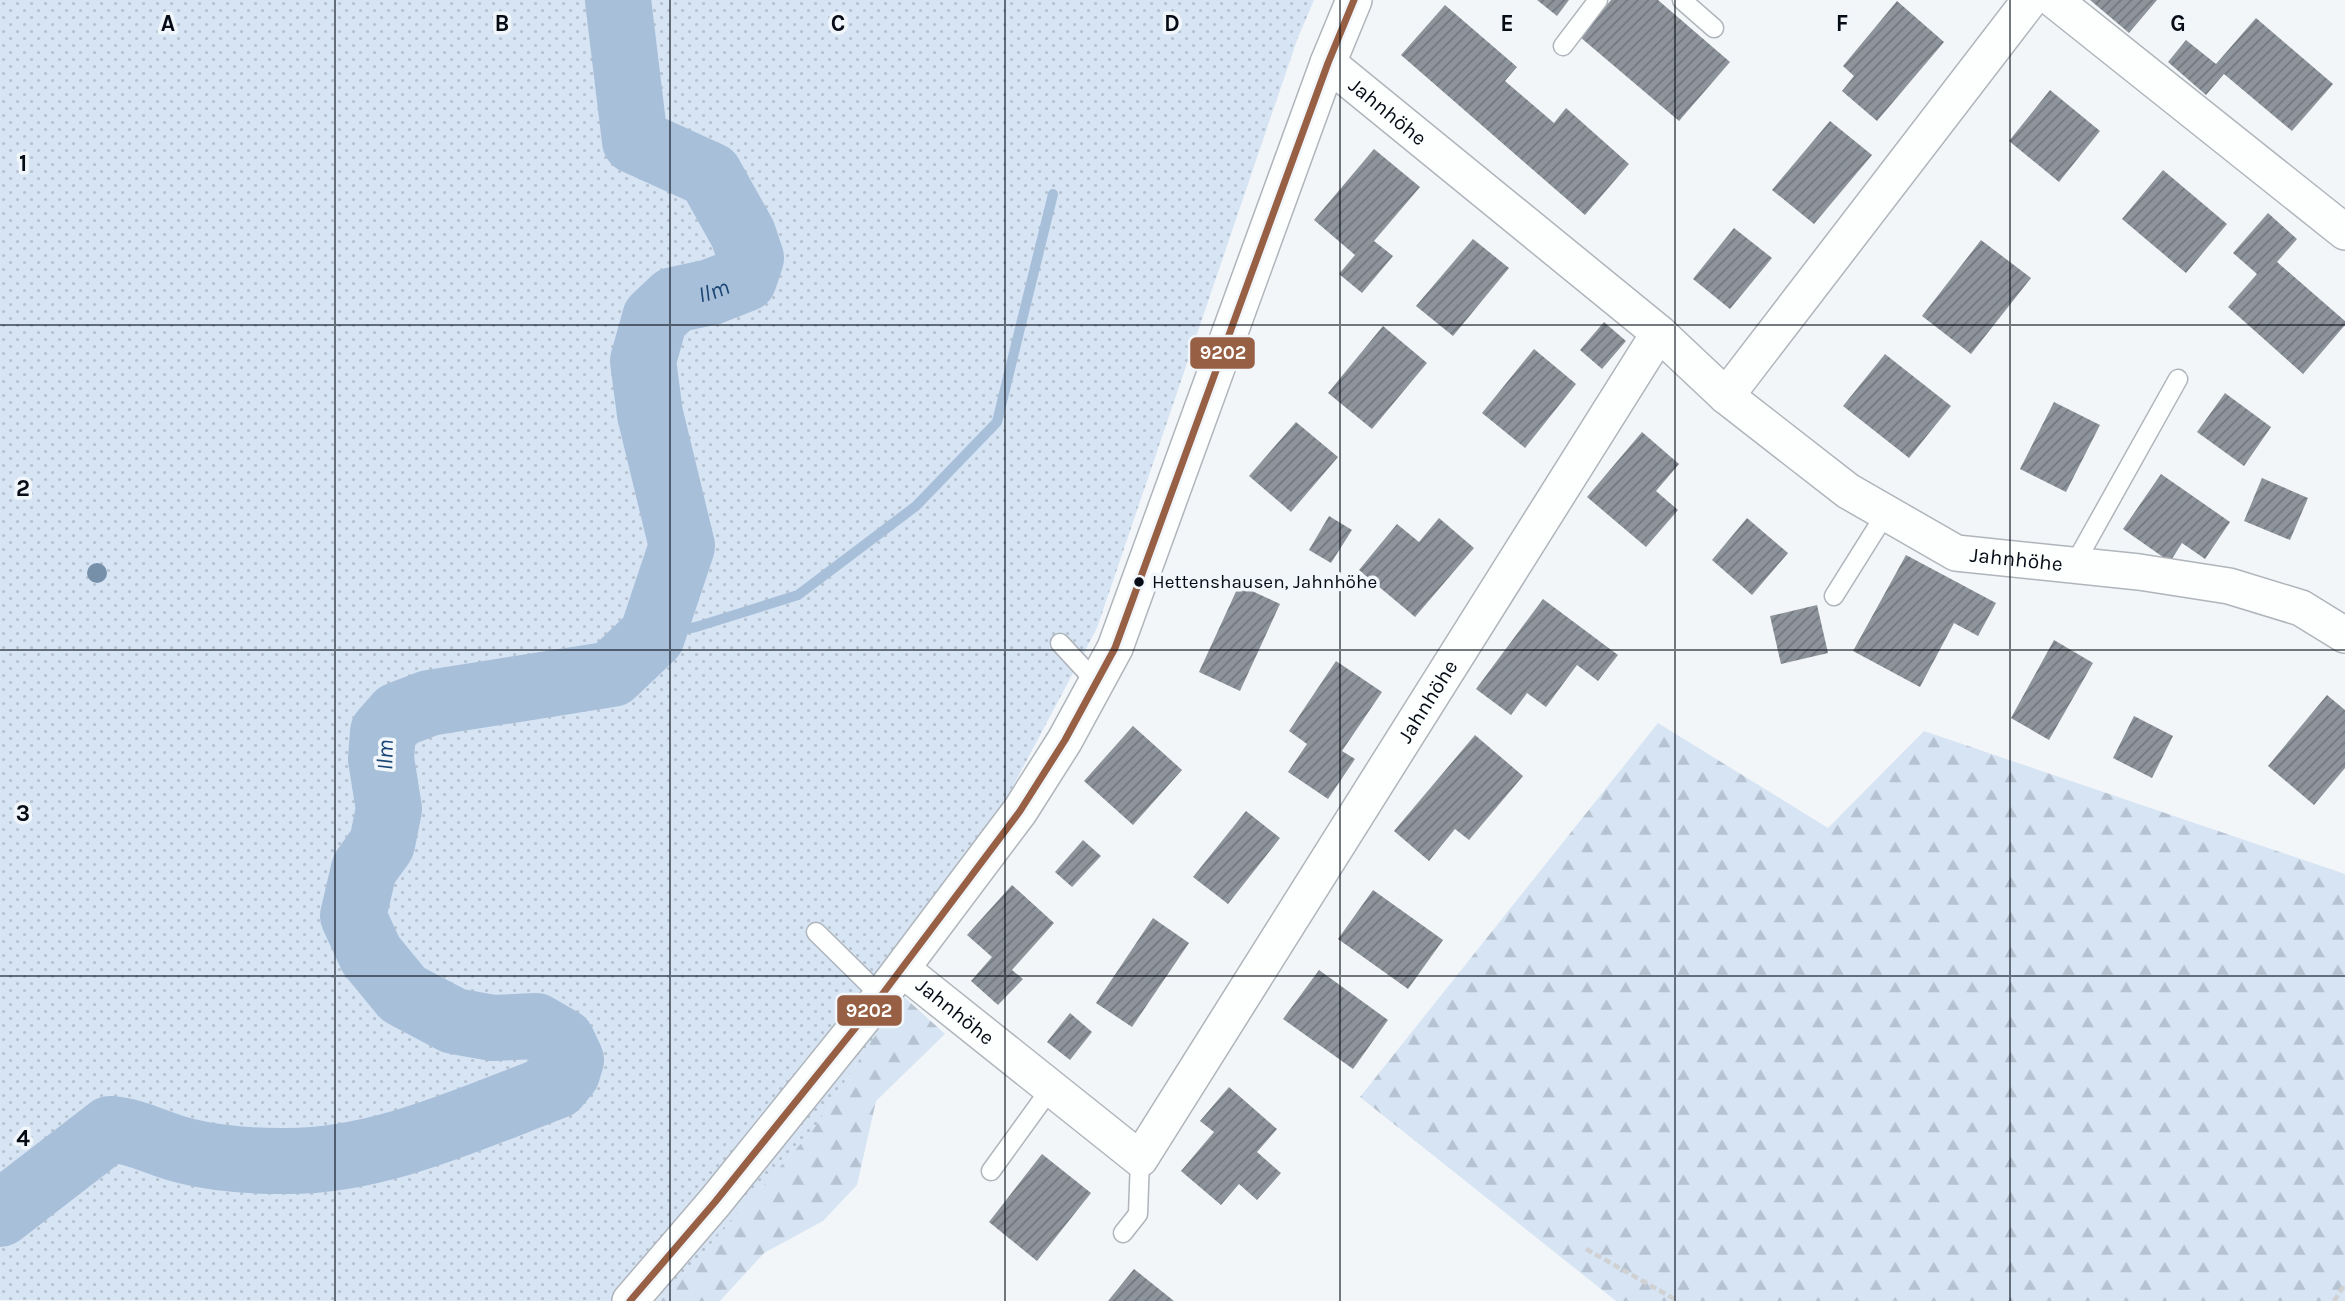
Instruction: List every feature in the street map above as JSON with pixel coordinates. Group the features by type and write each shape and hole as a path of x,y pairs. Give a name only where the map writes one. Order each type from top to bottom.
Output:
{"street":[{"path":"1328,63 1354,0"},
{"path":"1726,396 2029,0"},
{"path":"2054,0 2345,232"},
{"name":"Jahnhöhe","path":"1659,333 1140,1159 1051,1088 892,982 1020,811 1115,648 1328,63 1659,333 1726,396 1848,491 1956,553 2074,565 2229,586 2301,608 2345,635"},
{"path":"630,1301 715,1202 892,982"}],"lane":[{"path":"1563,46 1598,0"},
{"path":"1682,0 1714,28"},
{"path":"2074,565 2178,379"},
{"path":"1834,596 1886,513"},
{"path":"1060,643 1097,683"},
{"path":"816,932 892,982"},
{"path":"991,1171 1051,1088"},
{"path":"1123,1233 1138,1214 1140,1159"}],"path":[{"path":"1586,1250 1678,1301"},
{"path":"2334,1301 2345,1283"}],"green space":[{"path":"0,0 1314,0 1297,40 1097,628 902,995 813,1130 660,1301 0,1300"},
{"path":"1658,723 1828,828 1924,731 2345,874 2345,1301 1616,1301 1360,1097"},
{"path":"902,995 945,1034 876,1101 857,1185 823,1221 764,1253 720,1301 660,1301 813,1130"}],"building":[{"path":"1537,0 1569,0 1557,16"},
{"path":"1611,0 1658,0 1730,62 1679,121 1580,37"},
{"path":"2090,0 2157,0 2129,33"},
{"path":"1897,1 1944,42 1877,121 1842,91 1854,76 1843,66"},
{"path":"1445,5 1517,67 1505,81 1554,123 1566,108 1629,164 1585,215 1401,55"},
{"path":"2256,18 2333,84 2292,131 2224,74 2206,95 2168,62 2186,40 2216,64"},
{"path":"2050,90 2100,131 2059,182 2009,141"},
{"path":"1830,121 1872,155 1814,224 1772,190"},
{"path":"1374,149 1420,187 1374,241 1393,256 1362,293 1339,274 1355,255 1314,220"},
{"path":"2163,170 2227,224 2186,273 2122,219"},
{"path":"2268,213 2297,239 2277,262 2345,321 2345,325 2303,374 2228,307 2257,274 2233,253"},
{"path":"1734,228 1772,258 1730,309 1693,279"},
{"path":"1473,239 1509,268 1453,336 1416,306"},
{"path":"1981,240 2031,278 1971,354 1922,316"},
{"path":"1604,322 1626,341 1602,369 1580,350"},
{"path":"1383,326 1427,363 1372,429 1328,393"},
{"path":"1534,349 1576,384 1525,448 1482,413"},
{"path":"1885,354 1951,406 1909,458 1843,406"},
{"path":"2225,393 2271,427 2244,466 2197,432"},
{"path":"2054,402 2100,425 2066,492 2020,469"},
{"path":"1296,422 1338,457 1291,512 1249,476"},
{"path":"1642,432 1679,464 1656,491 1678,510 1646,547 1587,497"},
{"path":"2161,474 2230,522 2205,559 2182,543 2170,562 2123,529"},
{"path":"2262,478 2308,498 2290,540 2244,521"},
{"path":"1329,516 1352,530 1331,563 1309,550"},
{"path":"1439,518 1474,548 1415,617 1359,570 1397,524 1419,542"},
{"path":"1747,518 1788,553 1752,595 1712,560"},
{"path":"1906,555 1996,603 1978,636 1954,623 1920,687 1853,651"},
{"path":"1239,585 1280,604 1240,691 1199,672"},
{"path":"1543,599 1618,655 1598,681 1577,665 1546,707 1527,693 1511,715 1476,689"},
{"path":"1817,605 1828,653 1781,664 1770,616"},
{"path":"2054,640 2093,663 2049,740 2011,718"},
{"path":"1336,661 1382,692 1342,751 1355,759 1328,799 1288,772 1307,744 1289,731"},
{"path":"2327,695 2345,710 2345,768 2314,805 2268,766"},
{"path":"2134,716 2173,736 2152,778 2113,758"},
{"path":"1133,726 1182,770 1133,825 1084,781"},
{"path":"1475,735 1523,776 1469,840 1455,829 1429,861 1394,831"},
{"path":"1246,811 1280,838 1228,904 1193,877"},
{"path":"1083,840 1101,856 1072,887 1055,872"},
{"path":"1012,885 1054,923 1012,970 1023,979 998,1005 971,981 992,957 967,935"},
{"path":"1373,890 1443,940 1408,989 1338,939"},
{"path":"1153,918 1189,943 1132,1027 1096,1003"},
{"path":"1319,970 1388,1020 1353,1069 1283,1019"},
{"path":"1070,1013 1092,1032 1070,1060 1047,1042"},
{"path":"1229,1087 1277,1129 1257,1152 1281,1173 1257,1200 1239,1184 1221,1205 1181,1171 1214,1132 1200,1121"},
{"path":"1042,1154 1091,1193 1037,1261 989,1222"},
{"path":"1134,1269 1174,1301 1108,1301"}],"waterway":[{"name":"Ilm","path":"0,1214 110,1129 130,1132 208,1156 281,1161 317,1160 352,1155 422,1137 556,1086 567,1073 571,1060 562,1041 536,1026 493,1028 454,1021 403,994 371,955 353,916 364,869 382,844 389,809 381,759 383,732 398,715 429,703 612,674 652,636 682,546 650,414 643,361 655,318 674,300 711,292 744,279 751,258 743,234 710,175 635,141 618,0"},
{"path":"652,636 696,627 798,595 916,506 997,422 1053,194"}],"transit line":[{"name":"9202","path":"630,1301 715,1202 881,996 1020,811 1065,740 1115,648 1328,63 1354,0"}],"place":[{"name":"Hettenshausen, Jahnhöhe","path":"1139,582"}]}
